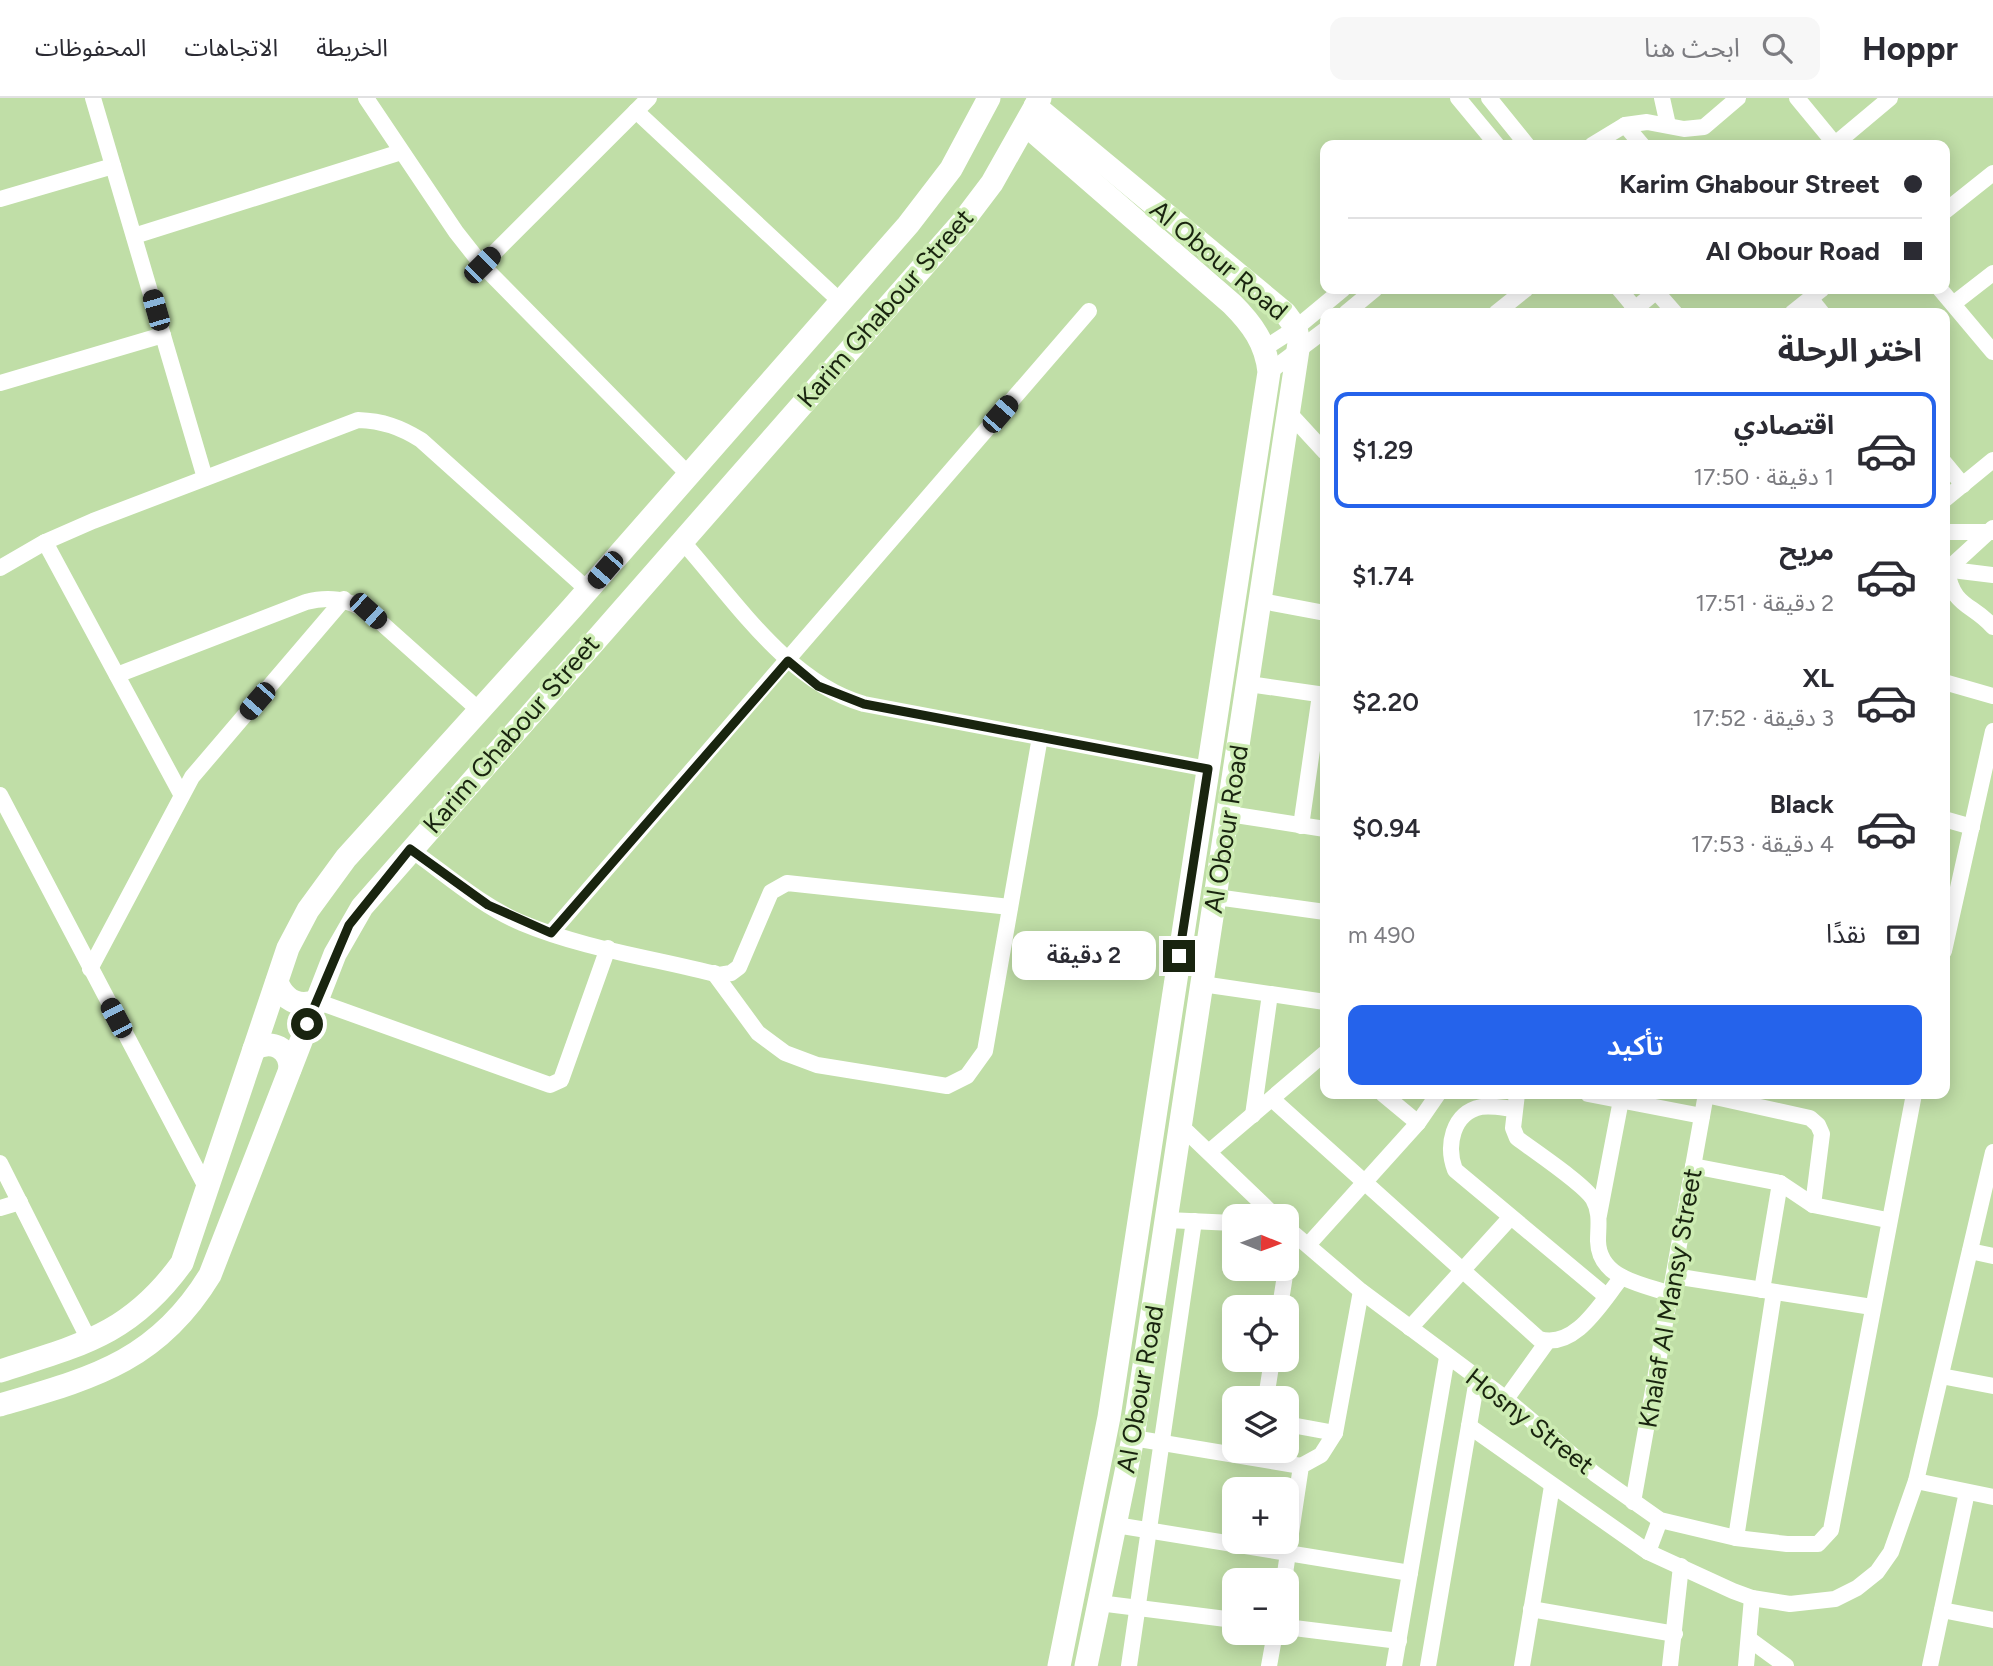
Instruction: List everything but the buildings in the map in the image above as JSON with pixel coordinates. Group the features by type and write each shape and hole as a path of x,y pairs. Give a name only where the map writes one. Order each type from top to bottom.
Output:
{"street":[{"path":"93,98 205,478"},
{"path":"366,98 482,265 689,475"},
{"path":"482,265 649,98"},
{"name":"Karim Ghabour Street","path":"0,1371 90,1342 136,1314 169,1282 182,1263 288,948 319,892 346,858 588,590 931,198 965,146 988,98"},
{"path":"1458,98 1493,140"},
{"path":"1662,98 1668,125"},
{"path":"1600,140 1626,125 1647,122 1697,130 1738,98"},
{"path":"1797,98 1830,140"},
{"path":"1853,139 1890,98"},
{"path":"1494,100 1519,140"},
{"name":"Karim Ghabour Street","path":"0,1405 106,1372 144,1350 181,1317 210,1275 316,1001 349,925 410,849 964,220 992,183 1033,110"},
{"name":"Al Obour Road","path":"1033,110 1285,313 1297,339 1290,414 1133,1438 1086,1666"},
{"name":"Al Obour Road","path":"1033,110 1246,318 1265,348 1269,372 1094,1502 1059,1666"},
{"path":"636,111 841,302"},
{"path":"1626,125 1638,140"},
{"path":"134,236 401,152"},
{"path":"0,199 113,166"},
{"path":"1950,207 1993,173"},
{"path":"1953,304 1993,273"},
{"path":"1326,308 1338,294"},
{"path":"1352,308 1369,294"},
{"path":"1502,308 1520,294"},
{"path":"1639,308 1652,294"},
{"path":"1659,294 1671,308"},
{"path":"1798,308 1816,294"},
{"path":"1944,294 1993,352"},
{"path":"551,933 1089,311"},
{"path":"1269,372 1320,314"},
{"path":"1265,348 1320,332"},
{"path":"0,383 163,335"},
{"path":"1290,414 1320,447"},
{"path":"0,568 45,542 358,420 381,421 402,428 421,440 588,590"},
{"path":"1950,495 1993,460"},
{"path":"1950,469 1963,485"},
{"path":"1950,532 1992,530"},
{"path":"1950,567 1992,530"},
{"path":"682,541 788,661 818,686 849,700 1208,769"},
{"path":"45,542 181,794"},
{"path":"1950,570 1993,575"},
{"path":"1950,582 1955,596 1993,627"},
{"path":"117,675 306,602 344,599 368,611 480,710"},
{"path":"90,969 181,794 204,762 344,599"},
{"path":"1262,601 1320,612"},
{"path":"1249,684 1320,695"},
{"path":"1950,684 1993,696"},
{"path":"1301,826 1320,713"},
{"path":"1950,924 1993,731"},
{"path":"714,974 758,1033 785,1053 817,1065 947,1086 967,1076 985,1051 1040,737"},
{"path":"0,796 207,1189"},
{"path":"1229,814 1320,828"},
{"path":"1950,821 1972,827"},
{"path":"410,849 488,905 551,933 714,974 726,975 739,967 771,891 787,883 1010,907"},
{"path":"1216,897 1320,911"},
{"path":"277,982 283,995 295,1003 316,1001 550,1085 561,1080 608,948"},
{"path":"1202,984 1320,1001"},
{"path":"1253,1115 1270,994"},
{"path":"254,1049 266,1044 279,1047 288,1056 290,1069"},
{"path":"1210,1151 1320,1057"},
{"path":"1272,1099 1539,1339 1547,1342 1573,1335 1622,1277"},
{"path":"1389,1099 1418,1123"},
{"path":"1308,1245 1418,1123 1435,1099"},
{"path":"1616,1099 1702,1116"},
{"name":"Khalaf Al Mansy Street","path":"1633,1502 1705,1099"},
{"path":"1752,1099 1779,1102 1810,1118 1822,1134 1813,1205"},
{"path":"1648,1552 1660,1520 1736,1538 1810,1546 1825,1539 1831,1530 1887,1220 1912,1099"},
{"path":"1621,1100 1599,1215 1601,1258 1606,1268 1622,1277 1671,1294"},
{"path":"1599,1215 1591,1196 1517,1138 1513,1128 1515,1101 1482,1107 1470,1112 1460,1121 1450,1146 1455,1170 1606,1296"},
{"path":"1154,1121 1181,1126 1263,1204"},
{"path":"1469,1426 1648,1552 1752,1598 1810,1603 1835,1599 1857,1588 1877,1572 1891,1552 1916,1481 1993,1152"},
{"path":"0,1163 90,1342"},
{"path":"1693,1166 1780,1183 1813,1205 1887,1220"},
{"path":"1736,1538 1780,1183"},
{"path":"0,1208 20,1202"},
{"path":"1140,1216 1222,1222"},
{"path":"1410,1328 1510,1218"},
{"path":"1129,1666 1194,1221"},
{"name":"Hosny Street","path":"1299,1237 1361,1291 1506,1399 1633,1502 1660,1520"},
{"path":"1970,1251 1993,1256"},
{"path":"1674,1276 1871,1307"},
{"path":"1133,1438 1301,1466 1321,1455 1335,1433 1361,1291"},
{"path":"1506,1399 1547,1342"},
{"path":"1394,1666 1447,1357"},
{"path":"1941,1376 1993,1386"},
{"path":"1429,1666 1477,1378"},
{"path":"1299,1426 1335,1433"},
{"path":"1299,1480 1301,1466"},
{"path":"1916,1481 1993,1497"},
{"path":"1522,1666 1552,1486"},
{"path":"1930,1666 1967,1492"},
{"path":"1116,1525 1222,1542"},
{"path":"1295,1554 1410,1573"},
{"path":"1670,1666 1681,1566"},
{"path":"1746,1666 1752,1598"},
{"path":"1099,1603 1222,1618"},
{"path":"1531,1609 1675,1634"},
{"path":"1942,1611 1993,1620"},
{"path":"1299,1629 1399,1641"},
{"path":"1749,1639 1786,1666"},
{"path":"1269,1666 1273,1645"}],"route":[{"path":"307,1024 349,925 410,849 488,905 522,923 551,933 788,661 818,686 864,704 1208,769 1179,956"}]}
